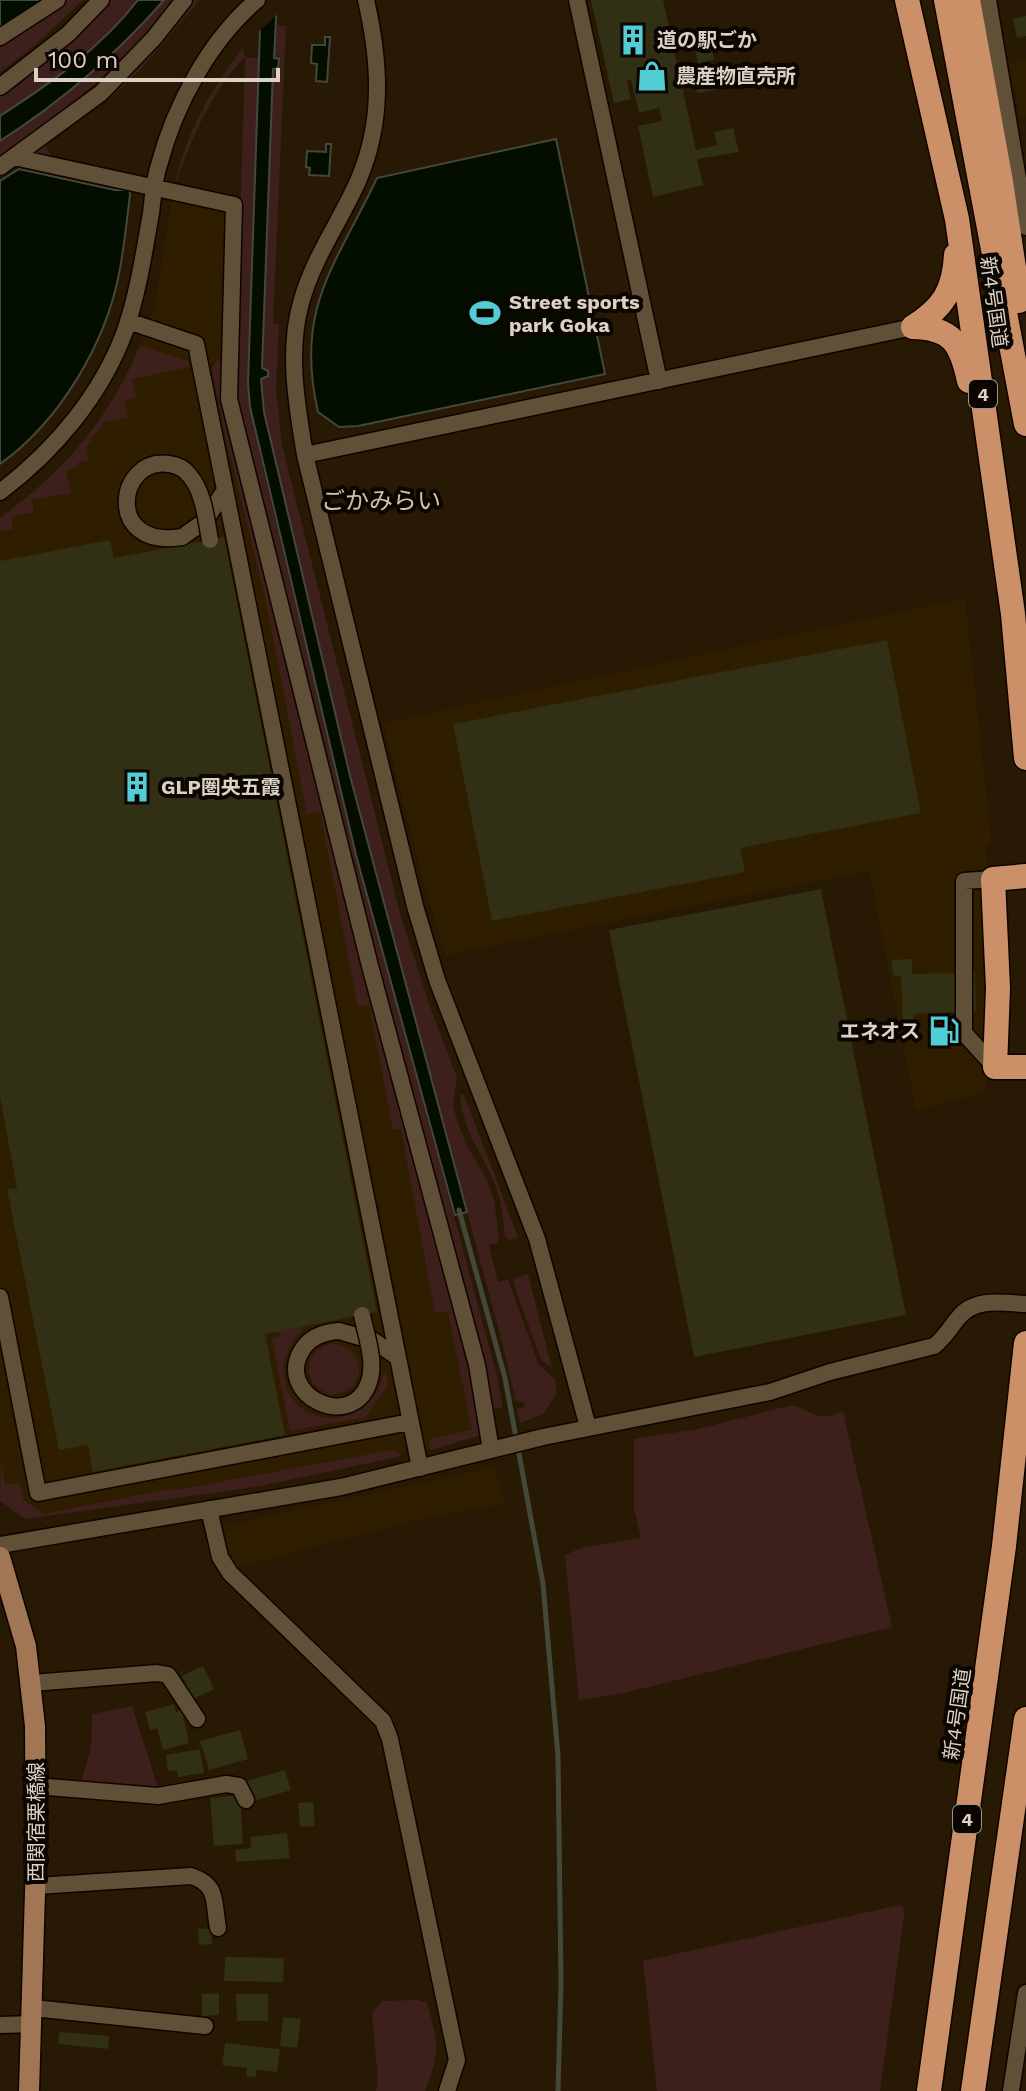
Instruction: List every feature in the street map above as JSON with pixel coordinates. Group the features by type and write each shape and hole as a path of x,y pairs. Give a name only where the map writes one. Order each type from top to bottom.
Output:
{"highway":[{"name":"新4号国道","path":"907,0 957,219 1013,614 1026,758"},
{"name":"新4号国道","path":"946,0 1026,424"},
{"path":"968,0 1001,182 1026,350"},
{"path":"913,327 938,310 947,294 955,269 957,219"},
{"path":"913,327 934,328 956,343 964,357 978,428 998,503"},
{"path":"1026,876 993,879 998,988 995,1067 1026,1067"},
{"name":"新4号国道","path":"929,2091 1004,1546 1026,1343"},
{"name":"4","path":"973,2091 1026,1719"}],"main road":[{"name":"西関宿栗橋線","path":"2,1567 26,1646 32,1683 36,1886 29,2091"}],"street":[{"path":"0,37 57,0"},
{"path":"0,87 68,34 101,0"},
{"path":"7,162 101,93 154,38 184,0"},
{"path":"366,0 378,73 376,126 358,181 324,243 300,306 294,353 296,400 305,455 415,906 437,980 537,1239 588,1427"},
{"path":"577,0 659,381"},
{"path":"988,0 1026,227"},
{"path":"0,492 38,460 80,412 103,377 128,321 145,248 158,166 182,104 223,36 255,2"},
{"path":"7,162 234,205 229,399 370,966 477,1365 491,1450"},
{"path":"128,321 196,344 420,1468"},
{"path":"305,455 913,327"},
{"path":"210,540 204,506 190,475 174,465 164,463 150,466 139,473 126,494 130,518 138,529 164,540 182,537 205,521 225,490"},
{"path":"993,879 964,881 964,1033 995,1067"},
{"path":"0,1297 38,1493 410,1422"},
{"path":"0,1545 311,1494 588,1427 770,1392 849,1367 922,1350 942,1340 958,1317 975,1305 1026,1304"},
{"path":"362,1315 371,1362 370,1381 364,1391 353,1402 341,1407 327,1407 307,1395 297,1377 301,1350 323,1333 339,1331 374,1341 397,1357"},
{"path":"209,1509 220,1557 230,1573 383,1721 390,1739 457,2060 447,2091"},
{"path":"32,1683 157,1673 168,1675 197,1719"},
{"path":"36,1786 158,1796 226,1784 239,1786 246,1800"},
{"path":"36,1886 191,1876 204,1880 210,1886 218,1928"},
{"path":"1011,2091 1026,1993"},
{"path":"0,2025 33,2016 205,2026"}],"shaded area":[{"path":"0,0 44,0 0,29"},
{"path":"66,0 83,0 32,48 0,72 0,46"},
{"path":"110,0 138,0 108,34 74,64 0,116 0,95 48,60"},
{"path":"138,0 164,0 87,76 0,141 0,116 74,64 108,34"},
{"path":"164,0 176,0 115,66 49,121 0,156 0,141 46,110 87,76"},
{"path":"191,0 200,0 141,69 112,96 45,146 55,161 33,156 31,152"},
{"path":"261,0 277,0 274,58 279,59 278,68 273,69 262,368 268,371 268,376 261,379 264,412 350,776 467,1212 455,1215 356,855 250,407 248,383"},
{"path":"276,25 286,26 273,323 279,324 276,389 282,445 401,917 457,1078 453,1105 457,1121 494,1200 499,1239 497,1243 489,1245 498,1282 508,1280 539,1365 555,1379 557,1393 543,1414 520,1423 517,1409 525,1407 524,1402 516,1401 350,776 264,412 261,379 265,376 262,368 273,68 279,59 274,59"},
{"path":"325,37 330,37 327,82 316,81 317,64 311,63 312,45 325,45"},
{"path":"243,48 245,57 211,102 174,187 185,149 201,113"},
{"path":"245,58 258,58 260,64 248,383 261,460 356,855 496,1372 503,1407 490,1410 370,948 235,396"},
{"path":"1026,59 1026,118 1021,119 1008,65"},
{"path":"556,139 605,374 358,426 339,427 318,412 311,344 315,315 334,263 377,178"},
{"path":"326,144 331,144 329,176 309,175 307,151 326,152"},
{"path":"19,169 115,190 129,190 130,194 119,274 103,328 91,354 42,427 0,464 0,181"},
{"name":"GLP圏央五霞","path":"172,197 229,209 222,401 484,1434 441,1447 261,1486 25,1519 0,1501 0,518 52,478 76,452 127,376 155,306"},
{"path":"140,346 188,361 189,367 132,379 136,397 124,400 128,417 104,422 86,447 89,460 66,470 71,493 32,500 34,512 11,517 13,529 0,531 0,518 65,462 99,421"},
{"path":"216,361 224,361 473,1367 484,1434 431,1450 429,1439 472,1430 448,1311 435,1313 401,1129 393,1130 369,1005 358,1006 320,812 307,814 266,601 225,435 212,369"},
{"path":"965,598 992,845 986,846 990,969 986,1092 916,1110 869,871 445,955 383,723"},
{"path":"460,1095 464,1095 518,1237 509,1240 505,1236 498,1193 468,1129"},
{"path":"528,1274 552,1368 541,1360 513,1282 515,1278"},
{"path":"302,1326 303,1330 289,1347 284,1368 287,1388 296,1404 310,1414 327,1418 344,1417 360,1409 374,1395 383,1375 387,1374 388,1386 366,1417 290,1431 272,1339 281,1337 279,1331"},
{"path":"334,1344 352,1351 359,1369 352,1387 334,1394 316,1387 309,1369 316,1351"},
{"path":"792,1405 822,1416 843,1411 892,1627 624,1693 579,1700 565,1555 581,1548 641,1538 634,1509 634,1439 698,1429"},
{"path":"393,1450 402,1456 261,1486 25,1519 0,1501 1,1457 5,1485 20,1483 23,1499 43,1514"},
{"path":"494,1467 505,1504 424,1518 234,1568 226,1556 222,1526"},
{"path":"132,1706 159,1791 80,1786 91,1747 92,1714"},
{"path":"900,1905 905,1909 880,2091 657,2091 643,1961"},
{"path":"417,2000 427,2003 436,2047 434,2065 425,2091 376,2091 378,2079 372,2014 382,2001"}],"pier":[{"path":"257,0 281,0 280,12 255,35"}],"building":[{"path":"591,0 663,0 696,150 717,145 714,132 733,128 739,152 697,159 703,185 653,197 638,126 662,121 659,108 639,113 631,80 627,81 631,99 614,103"},
{"path":"1026,16 1026,36 1017,38 1013,19"},
{"path":"711,44 714,60 698,63 695,48"},
{"path":"715,70 719,89 697,93 693,75"},
{"name":"GLP圏央五霞","path":"224,537 377,1312 265,1334 285,1435 93,1472 88,1445 59,1450 7,1189 17,1188 0,1097 0,561 110,540 114,558"},
{"path":"887,640 921,813 740,848 745,872 492,921 453,724"},
{"path":"821,889 906,1315 694,1357 609,930"},
{"path":"912,959 912,974 975,973 976,1011 913,1014 914,1023 903,1023 901,976 894,976 891,960"},
{"path":"203,1666 214,1689 193,1699 182,1676"},
{"path":"174,1704 176,1712 182,1710 189,1743 163,1750 157,1728 150,1730 145,1712"},
{"path":"240,1730 248,1759 209,1770 200,1741"},
{"path":"200,1749 204,1773 178,1777 177,1770 168,1771 166,1755"},
{"path":"285,1770 291,1790 254,1801 253,1795 248,1796 244,1782"},
{"path":"240,1795 243,1844 214,1846 210,1798"},
{"path":"313,1802 315,1826 300,1827 298,1803"},
{"path":"287,1833 290,1858 236,1862 235,1850 251,1848 250,1837"},
{"path":"211,1928 212,1944 199,1945 198,1929"},
{"path":"225,1957 284,1958 283,1982 224,1981"},
{"path":"219,1993 219,2015 202,2016 202,1994"},
{"path":"236,1994 268,1994 268,2021 237,2021"},
{"path":"283,2017 301,2019 297,2048 280,2046"},
{"path":"59,2032 109,2036 108,2049 58,2044"},
{"path":"225,2043 280,2049 277,2072 257,2070 256,2077 246,2076 247,2068 222,2065"}],"waterway":[{"path":"459,1210 505,1378 543,1584 558,1756 561,1983 558,2091"}],"place":[{"name":"道の駅ごか","path":"633,40"},
{"name":"農産物直売所","path":"652,76"},
{"name":"Street sports park Goka","path":"485,313"},
{"name":"GLP圏央五霞","path":"137,787"},
{"name":"エネオス","path":"944,1031"}],"district":[{"name":"ごかみらい","path":"381,501"}]}
